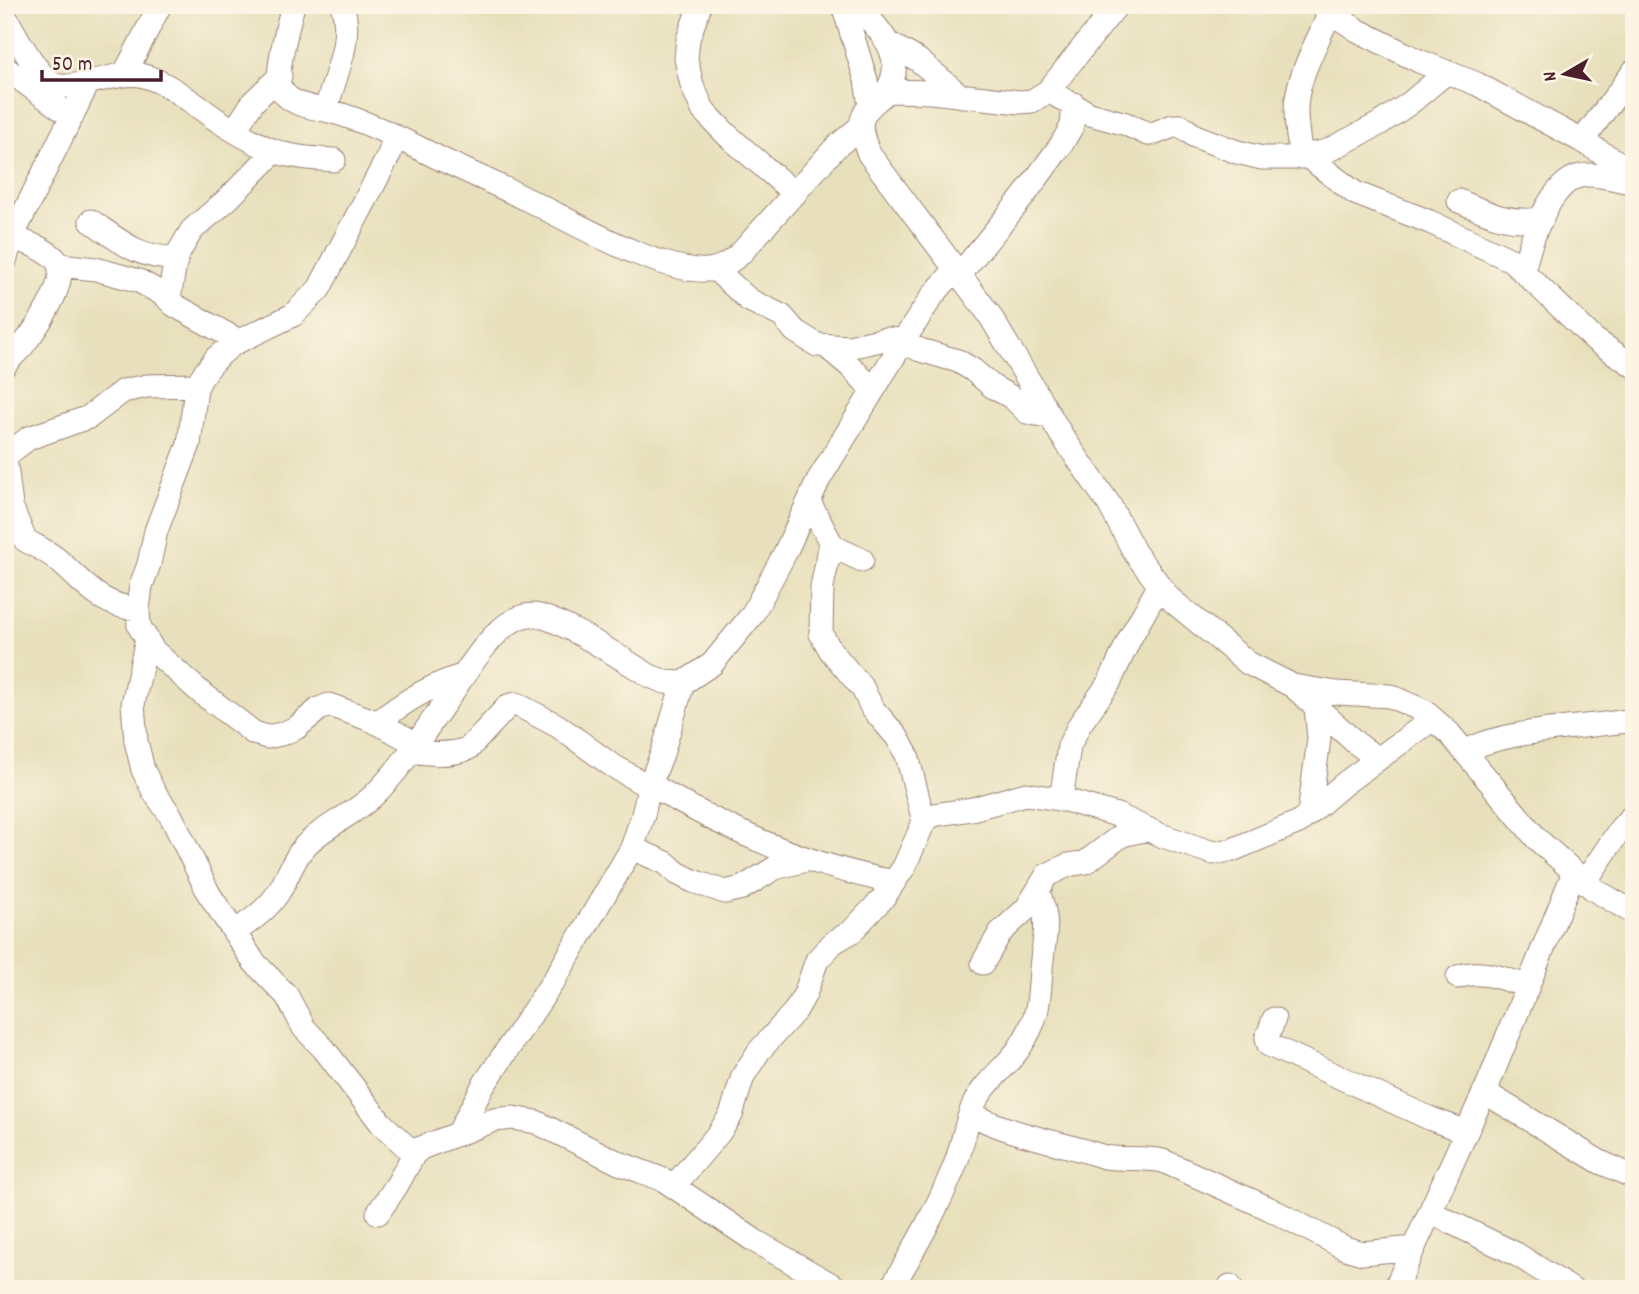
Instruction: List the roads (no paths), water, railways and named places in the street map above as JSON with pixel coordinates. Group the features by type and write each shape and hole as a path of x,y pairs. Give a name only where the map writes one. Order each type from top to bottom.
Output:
{"street":[{"path":"125,73 160,5"},
{"path":"293,5 280,76 281,89 295,102 362,121 642,255 687,268 715,269 726,265 740,254 892,83 894,55 878,27 856,5"},
{"path":"326,110 344,47 346,17 342,5"},
{"path":"700,5 688,39 686,60 692,85 703,110 726,134 795,194"},
{"path":"843,5 872,108 869,153 989,314 1051,417 1109,504 1135,554 1168,598 1248,663 1293,687 1378,759"},
{"path":"872,108 931,92 1032,101 1048,91 1117,5"},
{"path":"1634,172 1477,84 1357,30 1325,9 1295,111 1304,156 1355,192 1430,222 1511,260 1595,340 1634,366"},
{"path":"5,16 21,46 50,83 60,86 125,73 142,75 163,84 240,133 275,150 334,160"},
{"path":"888,43 918,60 961,96"},
{"path":"5,68 72,117"},
{"path":"1582,141 1634,71"},
{"path":"1048,91 1090,114 1126,124 1148,134 1181,126 1213,144 1262,159 1304,156 1327,151 1379,124 1410,103 1447,72"},
{"path":"248,175 240,133 253,102 280,76"},
{"path":"5,261 12,237 89,81"},
{"path":"234,932 266,909 304,848 371,798 393,775 484,649 511,620 534,615 554,620 650,676 666,682 683,682 712,664 752,615 785,553 819,479 903,341 933,295 958,272 1023,197 1061,145 1072,126 1074,104"},
{"path":"395,137 319,289 293,315 239,341 216,358 197,385 189,444 156,531 141,586 139,626 153,650 199,691 254,733 267,737 296,728 329,705 377,723 412,747 447,754 469,748 508,706 516,704 558,726 610,764 680,803 806,860 894,882"},
{"path":"169,299 177,258 192,230 229,198 248,175 275,150"},
{"path":"1523,272 1528,248 1542,219 1554,197 1566,184 1576,177 1586,175 1634,183"},
{"path":"1459,201 1507,220 1524,222 1542,219"},
{"path":"91,221 136,252 161,258 177,258"},
{"path":"5,365 23,345 52,300 58,284 59,265 54,258 35,246 12,237"},
{"path":"126,278 136,252"},
{"path":"59,265 96,269 139,281 239,341"},
{"path":"715,269 749,300 782,316 795,331 811,343 827,347 849,347 885,339 903,341 920,350 958,360 993,387 1013,398 1027,412 1051,417"},
{"path":"827,347 856,371 873,390"},
{"path":"138,609 121,608 95,595 60,561 25,540 11,506 5,457 16,436 41,433 89,417 123,391 147,386 197,385"},
{"path":"809,502 831,543 862,560"},
{"path":"831,543 822,587 821,634 831,651 863,689 872,708 897,737 913,777 924,822"},
{"path":"1061,800 1069,746 1080,724 1109,683 1159,586"},
{"path":"147,639 133,704 136,741 143,770 154,792 171,816 209,894 254,962 287,996 304,1028 324,1049 380,1123 414,1154"},
{"path":"377,723 397,707 445,681 465,675"},
{"path":"458,1134 483,1086 556,977 632,848 683,682"},
{"path":"1293,687 1390,696 1424,711 1465,752 1537,839 1580,877 1634,913"},
{"path":"1309,814 1319,739 1316,707"},
{"path":"674,1186 731,1115 744,1076 759,1051 796,1010 806,994 817,960 834,942 851,932 884,897 904,867 924,822 933,816 972,809 1026,794 1117,815 1213,853 1232,850 1299,822 1345,783 1433,719"},
{"path":"1465,752 1474,746 1510,736 1634,720"},
{"path":"1395,1289 1484,1092 1528,986 1580,877 1634,814"},
{"path":"983,963 1000,933 1027,908 1047,875 1057,869 1086,862 1122,835 1148,829"},
{"path":"632,848 666,863 677,873 693,881 725,892 742,888 775,868 806,860"},
{"path":"891,1289 956,1165 974,1104 993,1077 1016,1052 1034,1024 1038,1011 1047,919 1038,892"},
{"path":"1458,977 1468,973 1491,975 1528,986"},
{"path":"1275,1018 1267,1038 1269,1045 1429,1118 1466,1132"},
{"path":"1484,1092 1600,1162 1634,1177"},
{"path":"971,1114 1021,1135 1104,1157 1163,1161 1226,1188 1345,1248 1362,1253 1414,1248"},
{"path":"378,1213 414,1154 422,1148 494,1120 513,1118 536,1122 619,1163 664,1180 755,1241 839,1289"},
{"path":"1430,1212 1516,1254 1571,1289"}]}
